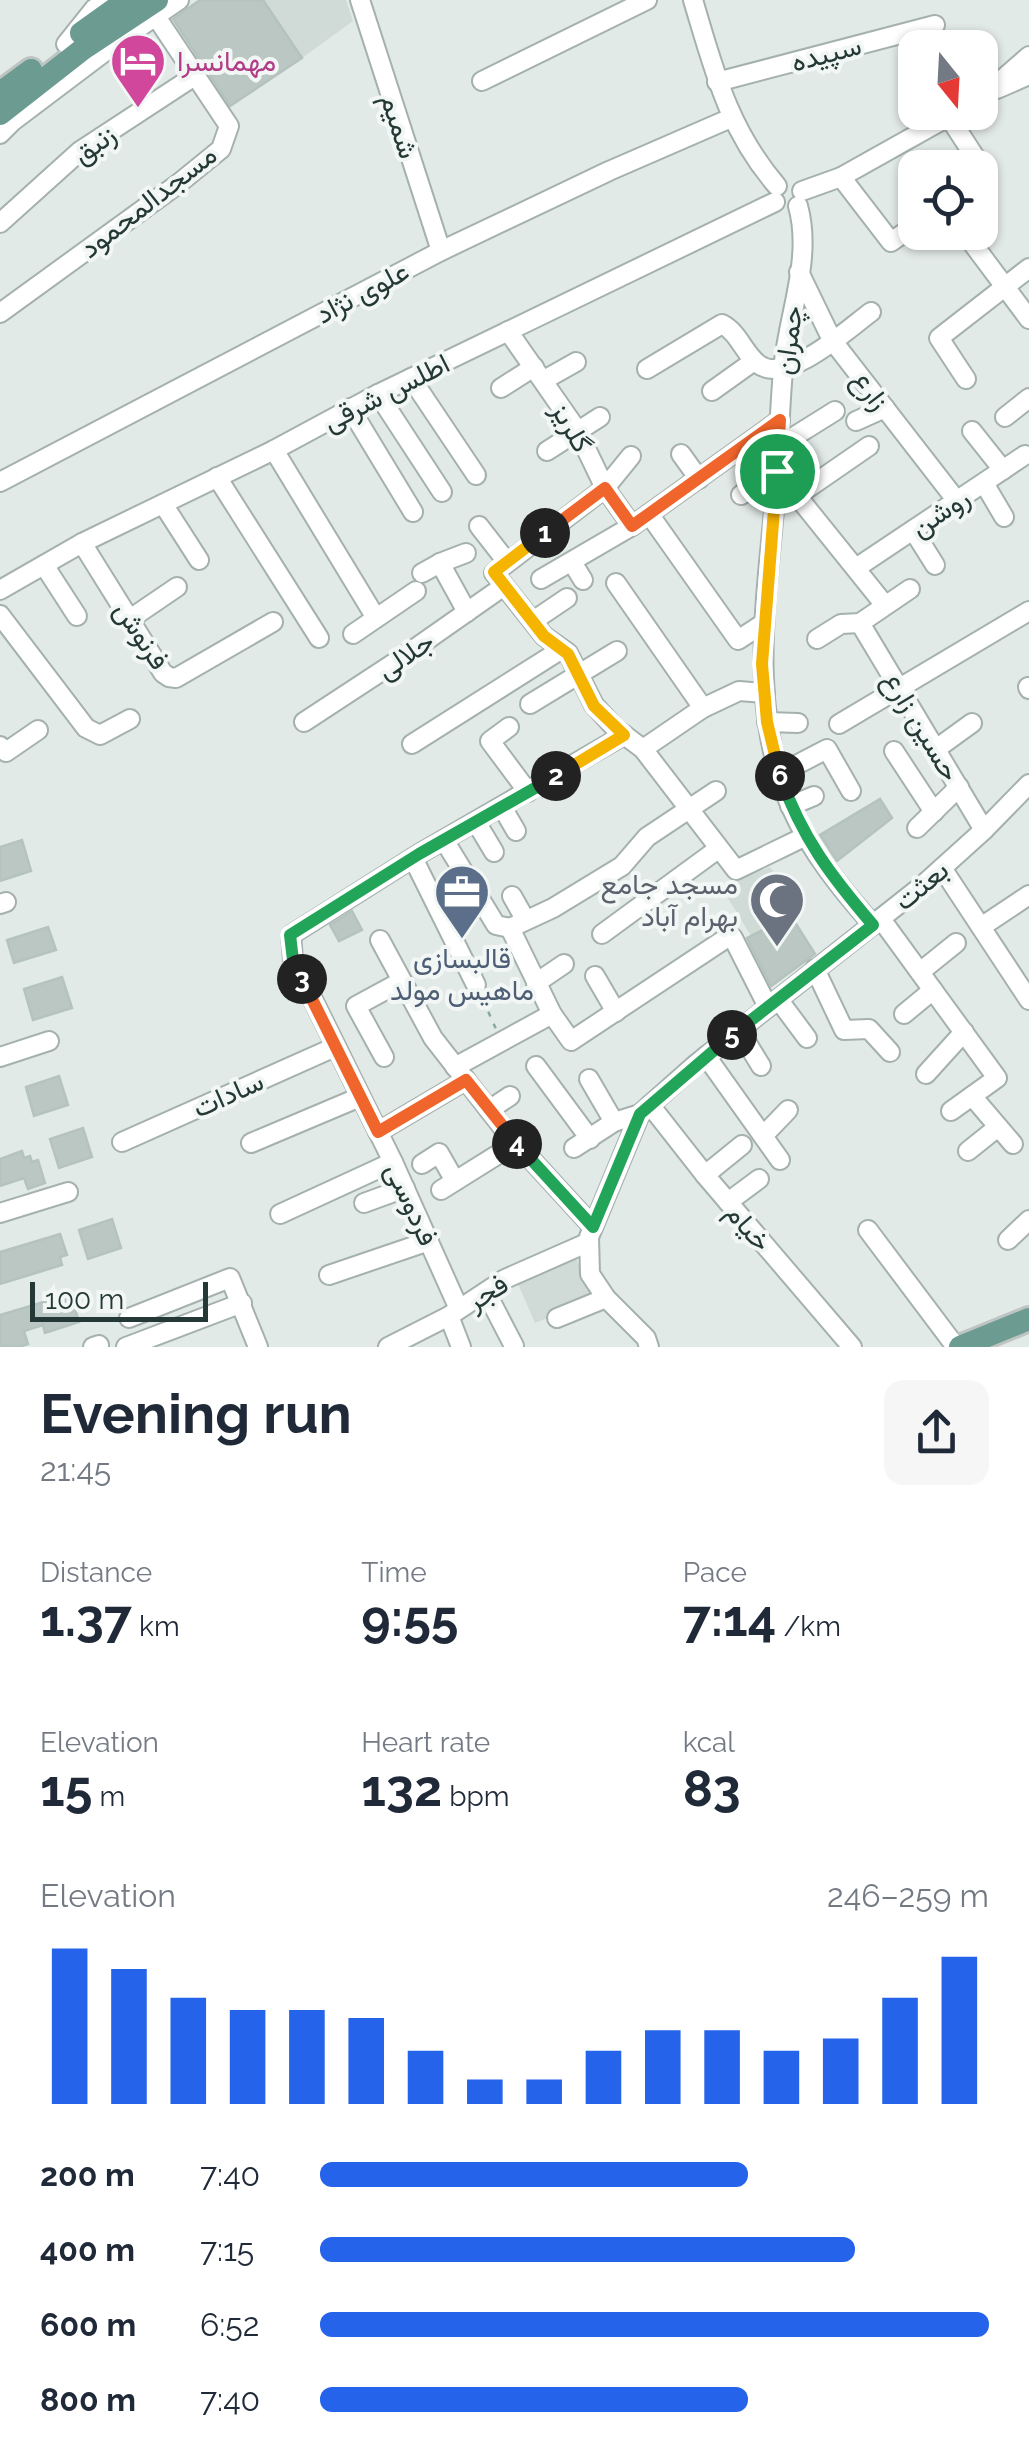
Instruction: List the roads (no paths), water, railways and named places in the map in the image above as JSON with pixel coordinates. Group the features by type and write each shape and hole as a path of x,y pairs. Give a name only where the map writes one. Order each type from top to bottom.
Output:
{"main road":[{"path":"1,105 127,0"},
{"path":"74,46 156,8"},
{"path":"74,46 115,44"},
{"path":"958,1347 1029,1319"}],"street":[{"path":"74,46 94,9 107,0"},
{"path":"0,134 156,8 180,0"},
{"name":"شمیم","path":"360,0 440,251"},
{"path":"482,81 647,0"},
{"path":"693,0 732,118 776,194 784,182 793,182 800,199 925,130"},
{"name":"مسجدالمحمود","path":"0,313 221,149 229,126 156,8"},
{"name":"سپیده","path":"717,82 935,25"},
{"path":"998,82 1029,56"},
{"name":"زنبق","path":"0,223 80,151 196,74"},
{"path":"998,89 1029,75"},
{"name":"علوی نژاد","path":"0,482 440,251 732,118"},
{"path":"841,176 891,242 898,237"},
{"name":"اطلس شرقی","path":"0,590 82,543 274,450 776,194"},
{"name":"چمران","path":"800,199 804,242 782,369 764,623 762,664 767,722 790,806 832,878 920,972 998,1078 972,1096"},
{"path":"978,250 1029,318"},
{"path":"966,379 939,338 1029,268"},
{"name":"زارع","path":"799,272 832,340 957,501"},
{"path":"648,369 722,324 732,329 754,360 767,370 782,369 809,356 871,312"},
{"name":"گلریز","path":"508,330 578,430 605,488 632,526"},
{"path":"712,392 754,360"},
{"path":"501,388 576,362"},
{"path":"411,378 476,475"},
{"path":"378,394 442,492"},
{"path":"1005,417 1029,398"},
{"path":"350,408 413,512"},
{"path":"856,421 884,408"},
{"path":"779,446 835,411"},
{"path":"547,451 600,416"},
{"path":"542,580 632,526 780,420"},
{"path":"972,432 1003,470"},
{"path":"798,495 870,446"},
{"path":"274,450 376,618"},
{"path":"681,454 699,479"},
{"name":"روشن","path":"856,568 1025,455"},
{"name":"جلالی","path":"304,722 467,612 502,574 605,488 632,456"},
{"path":"742,494 777,471 884,604"},
{"path":"217,477 319,638"},
{"path":"984,483 1004,517"},
{"path":"163,504 199,560"},
{"path":"649,514 738,640 764,623"},
{"path":"479,526 502,574 532,621 568,654 594,706 643,749 736,870 806,836"},
{"path":"913,530 935,565"},
{"name":"فرنوش","path":"82,543 168,677 176,678 274,622"},
{"path":"352,634 440,563 466,553"},
{"path":"572,562 584,580"},
{"path":"440,563 467,612"},
{"path":"44,565 77,616"},
{"path":"616,583 702,708"},
{"path":"130,618 177,587"},
{"path":"817,639 842,624 860,622 910,589"},
{"path":"532,621 567,598"},
{"path":"839,724 1029,611"},
{"path":"0,615 86,728 100,735 130,719"},
{"name":"حسین زارع","path":"860,622 984,830"},
{"path":"412,744 562,649"},
{"path":"530,704 617,652"},
{"path":"643,749 702,708 739,691 764,693"},
{"path":"767,722 798,723"},
{"path":"936,749 972,722"},
{"path":"508,727 490,741 528,792"},
{"path":"0,746 6,752 38,730"},
{"path":"476,985 412,858 624,735"},
{"path":"780,774 828,749 850,791"},
{"path":"894,751 934,812"},
{"name":"بعثت","path":"591,1235 645,1109 772,1002 942,868 1029,784"},
{"path":"917,828 959,787"},
{"path":"444,840 496,925 518,923 553,908 622,866 648,838 716,791"},
{"path":"790,806 814,796"},
{"path":"502,807 516,831"},
{"path":"476,822 494,852"},
{"path":"602,934 718,849"},
{"name":"فردوسی","path":"412,858 290,935 293,960 429,1241 454,1313 461,1347"},
{"path":"942,868 1029,1000"},
{"path":"981,926 1029,895"},
{"path":"512,896 536,982 571,1041 733,938 772,1002 806,1038"},
{"path":"380,940 434,1038 516,1142 541,1158 591,1235 590,1274 650,1347"},
{"path":"920,972 956,943"},
{"path":"536,982 564,964"},
{"path":"815,969 844,1030 869,1029 890,1052"},
{"path":"595,976 616,1012"},
{"path":"384,1057 356,1006 402,982"},
{"path":"904,1014 933,990"},
{"path":"378,1132 502,1042 552,1014"},
{"path":"739,1030 761,1066"},
{"path":"926,1074 964,1032"},
{"path":"0,1057 49,1041"},
{"name":"سادات","path":"122,1142 335,1047"},
{"path":"706,1056 780,1160"},
{"path":"536,1066 582,1144 614,1122 645,1109"},
{"path":"589,1079 614,1122"},
{"path":"489,1110 510,1096"},
{"path":"950,1111 972,1096 1013,1144"},
{"path":"252,1143 360,1097"},
{"name":"خیام","path":"645,1109 852,1347"},
{"path":"763,1136 788,1110"},
{"path":"968,1151 998,1127"},
{"path":"422,1164 439,1154 448,1186 516,1142"},
{"path":"705,1175 742,1145"},
{"path":"280,1214 393,1162"},
{"path":"728,1202 759,1179"},
{"path":"364,1203 405,1188"},
{"path":"0,1213 68,1192"},
{"path":"1008,1240 1029,1220"},
{"path":"868,1230 958,1347"},
{"name":"فجر","path":"388,1347 454,1313 505,1279 591,1235"},
{"path":"329,1275 429,1241"},
{"path":"129,1318 227,1277 232,1280 258,1347"},
{"path":"486,1292 514,1346"},
{"path":"556,1318 606,1298"},
{"path":"126,1347 242,1303"}],"place":[{"name":"مهمانسرا","path":"138,110"},
{"name":"قالبسازی ماهیس مولد","path":"462,941"},
{"name":"مسجد جامع بهرام آباد","path":"777,949"}]}
